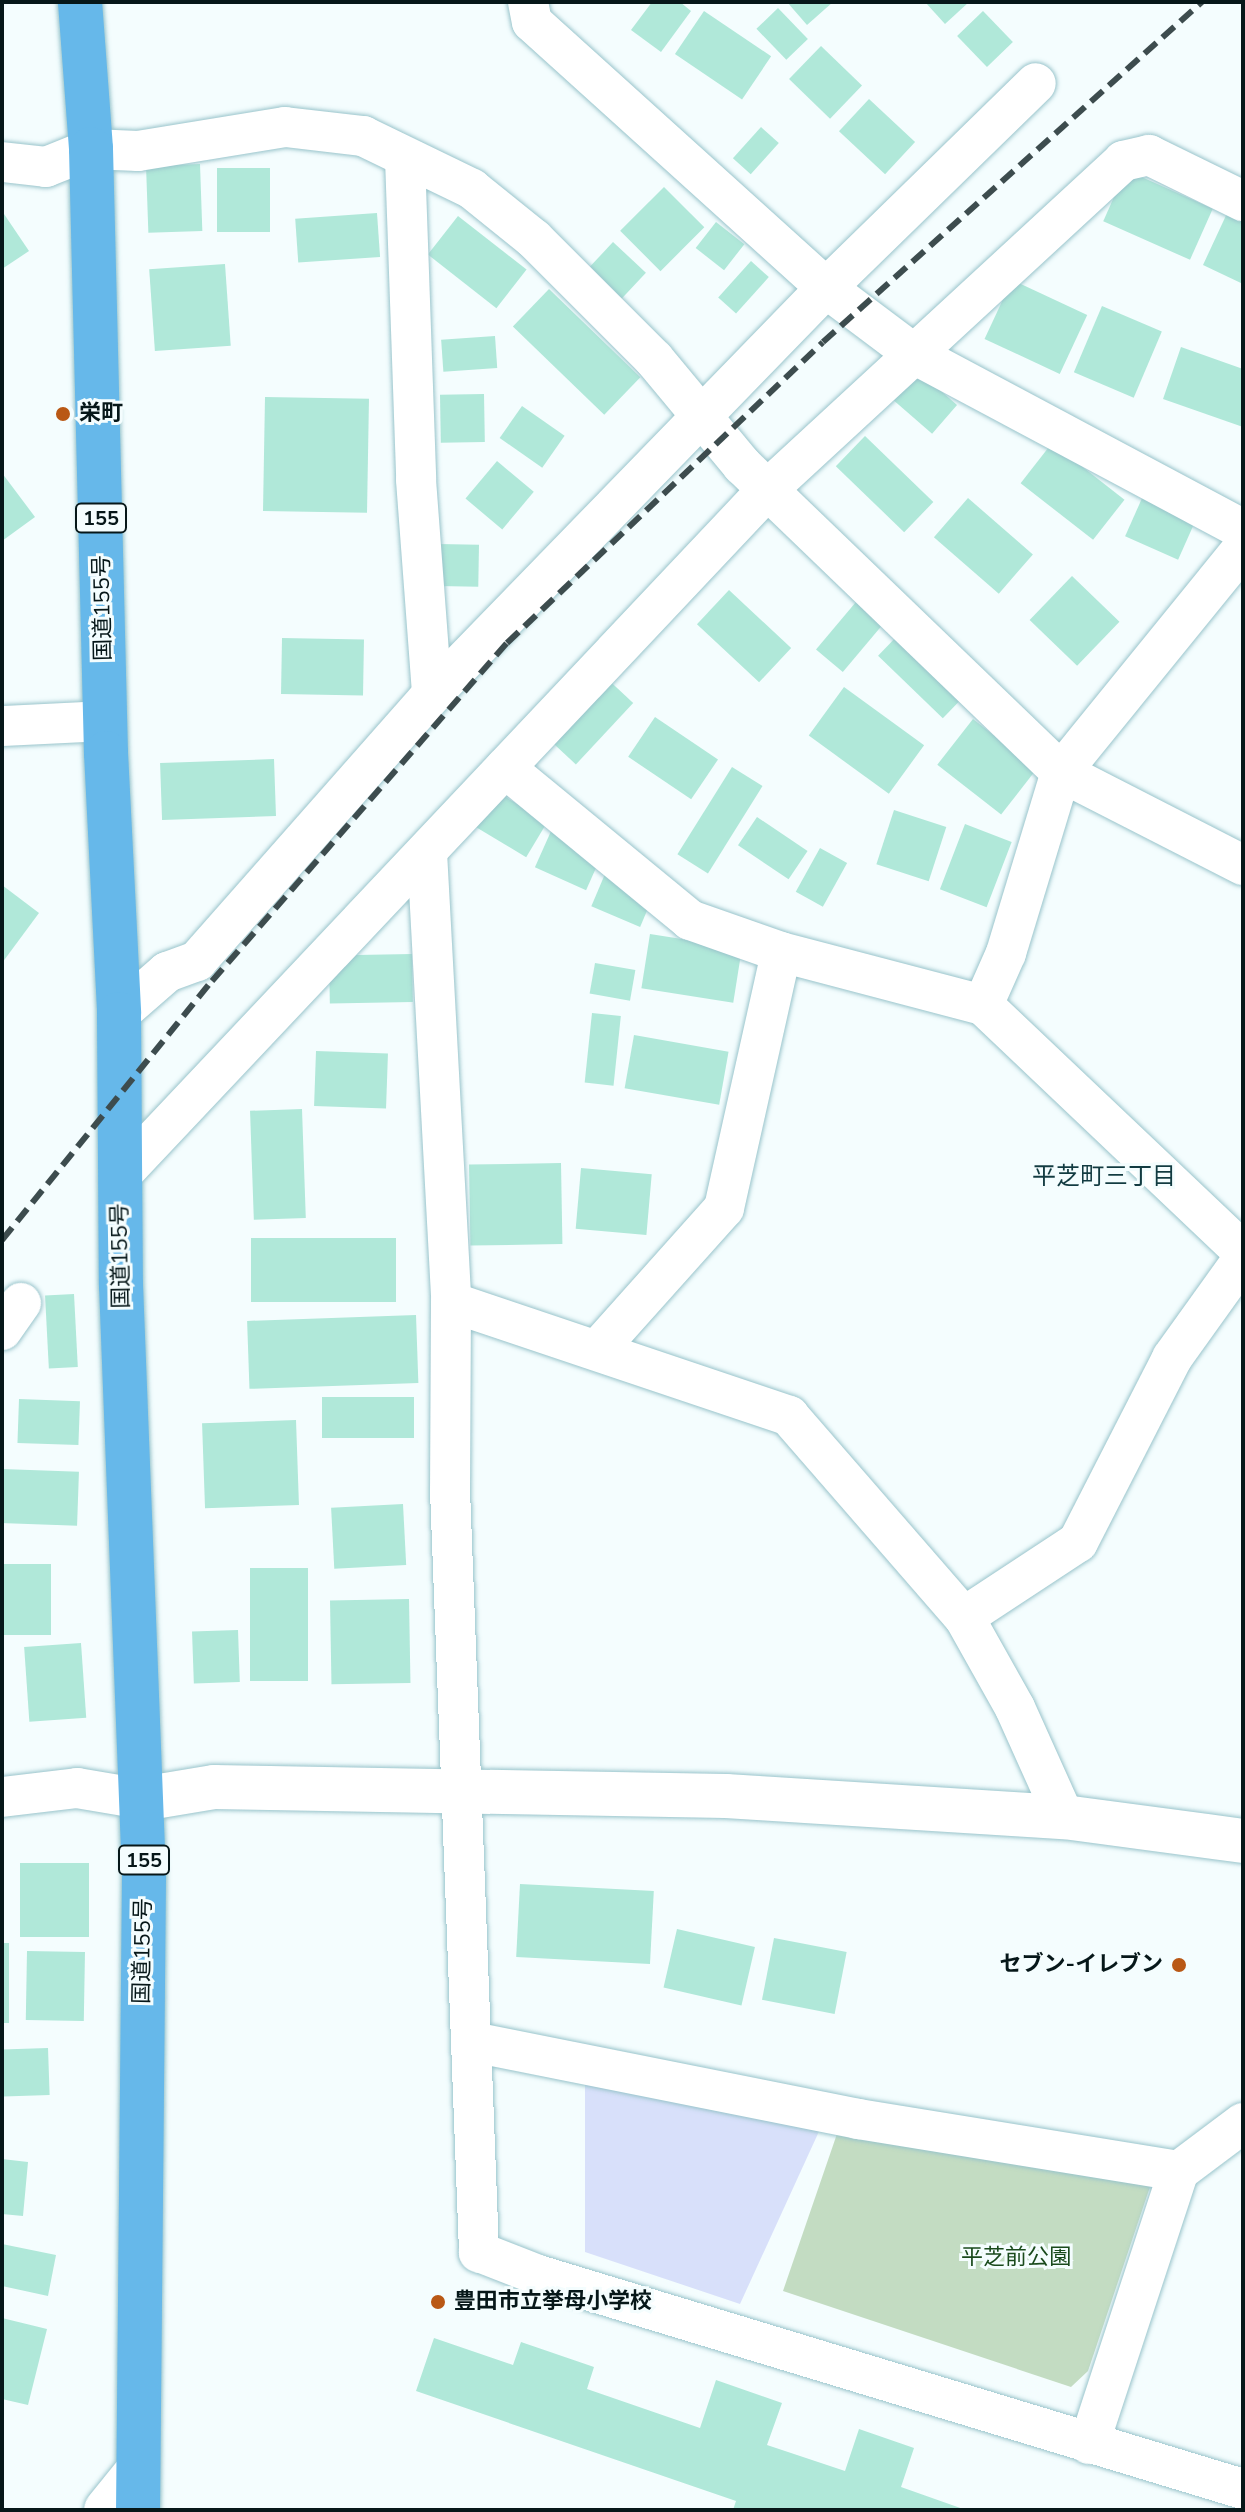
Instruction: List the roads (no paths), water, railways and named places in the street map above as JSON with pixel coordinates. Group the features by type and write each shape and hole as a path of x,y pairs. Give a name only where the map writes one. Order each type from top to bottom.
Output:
{"highway":[{"name":"国道155号","path":"80,2 91,149 106,721 119,1014 119,1177 142,1799 137,2491"}],"street":[{"path":"528,2 532,22 826,288 914,354 1243,530"},
{"path":"119,1014 167,972 197,961 432,694 702,422 826,288 1036,83"},
{"path":"2,162 46,167 91,149 138,151 285,127 363,136 472,189 534,239 654,359 702,422 767,490 1061,772 1243,865"},
{"path":"119,1177 767,490 1123,161 1149,155 1243,201"},
{"path":"405,158 416,480 432,694"},
{"path":"983,1005 1006,953 1061,772 1243,548"},
{"path":"2,726 106,721"},
{"path":"505,768 690,920 781,952 983,1005 1243,1252"},
{"path":"427,852 451,1302 450,1490 479,2252 538,2275 1243,2489"},
{"path":"598,1349 724,1208 781,952"},
{"path":"964,1617 1078,1542 1172,1358 1243,1259"},
{"path":"451,1302 598,1349 789,1416 964,1617 1015,1708 1064,1817"},
{"path":"2,1797 77,1788 142,1799 214,1787 461,1794 726,1796 1064,1817 1243,1841"},
{"path":"473,2042 858,2119 1179,2171"},
{"path":"1089,2444 1179,2171 1243,2123"},
{"path":"106,2510 137,2491"}],"water":[{"path":"585,2081 821,2127 740,2304 585,2252"}],"railway":[{"path":"2,1240 212,981 507,643 823,342 1202,2"}],"place":[{"name":"栄町","path":"63,414"},
{"name":"セブン-イレブン","path":"1179,1965"},
{"name":"豊田市立挙母小学校","path":"438,2302"}],"district":[{"name":"平芝町三丁目","path":"1104,1177"}],"park label":[{"name":"平芝前公園","path":"1016,2258"}]}
